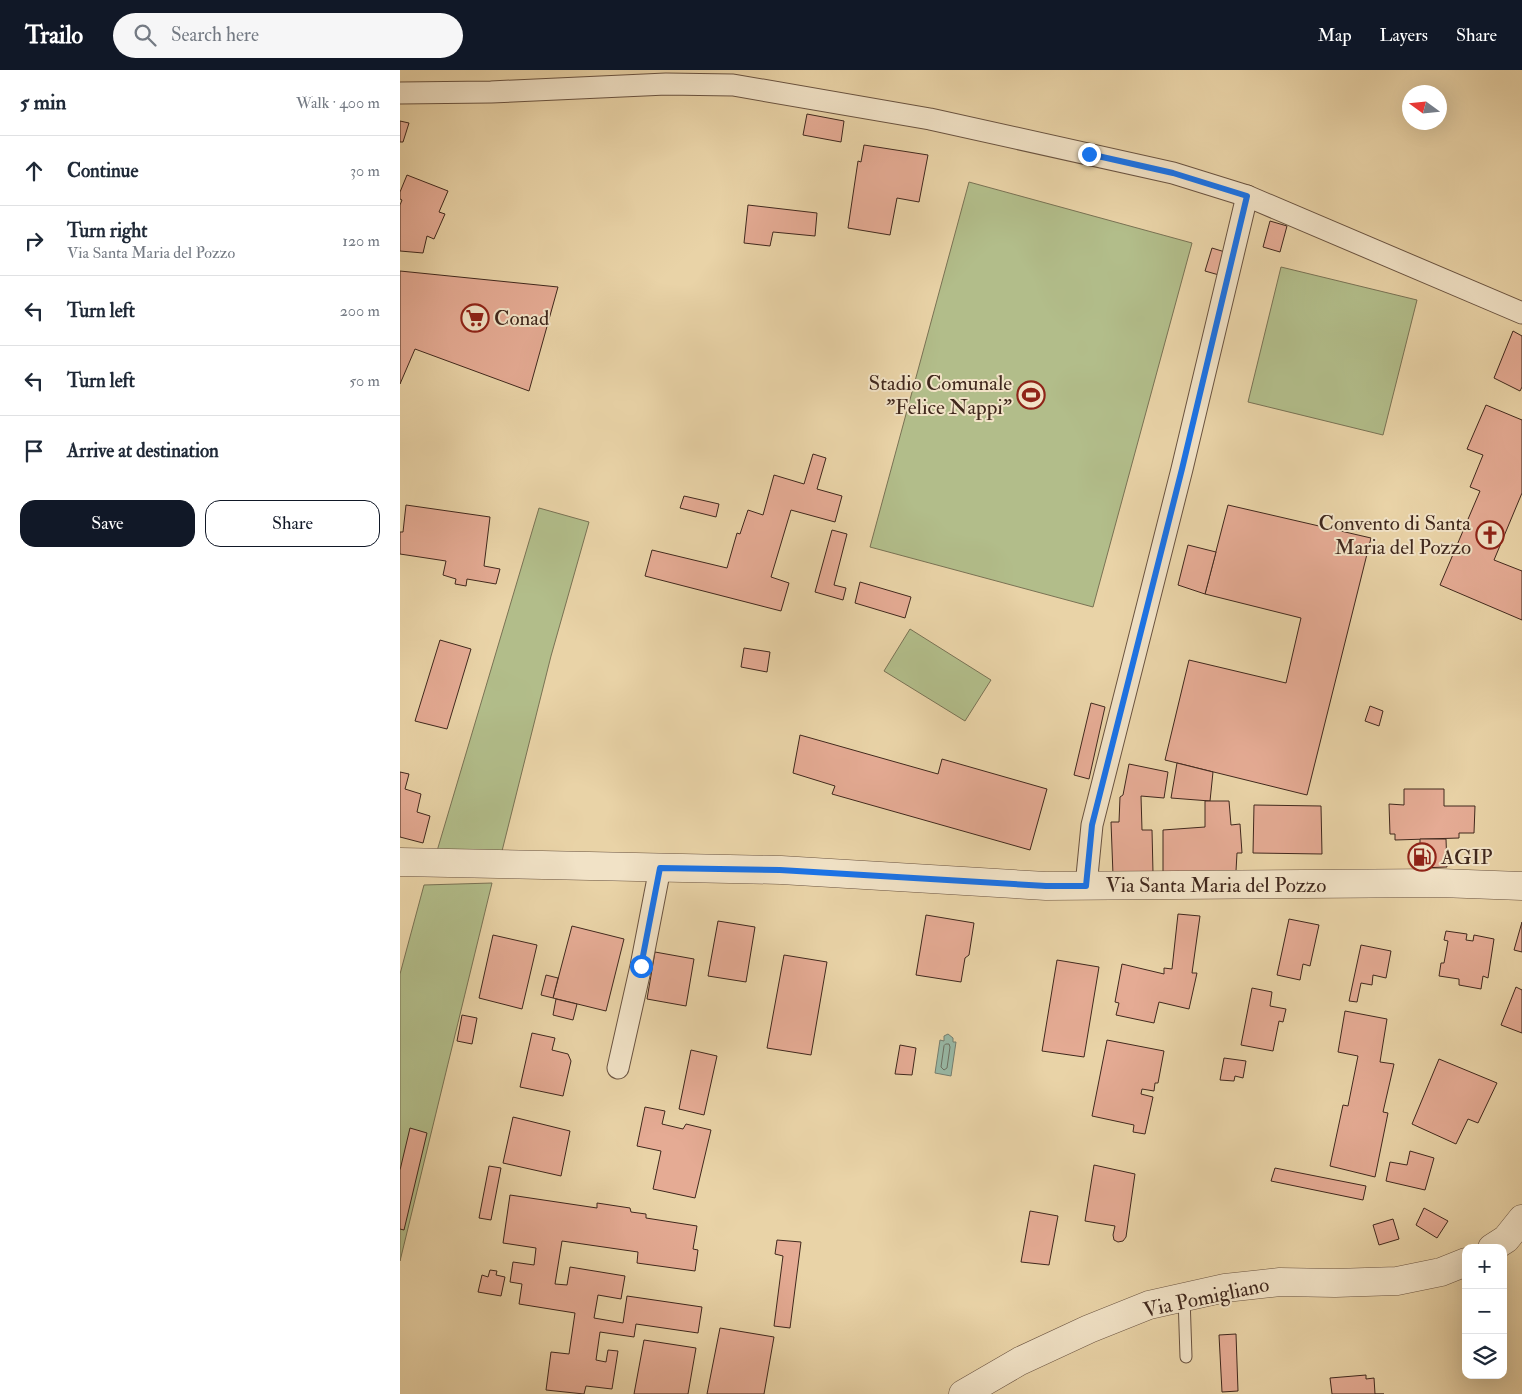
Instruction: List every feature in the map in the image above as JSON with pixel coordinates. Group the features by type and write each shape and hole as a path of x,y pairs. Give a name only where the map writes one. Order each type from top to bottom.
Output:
{"street":[{"path":"400,93 490,92 666,84 733,85 939,121 1173,173 1247,196 1522,313"},
{"path":"1086,886 1092,825 1182,469 1247,196"},
{"name":"Via Santa Maria del Pozzo","path":"400,862 780,870 1046,886 1440,884 1522,886"},
{"path":"618,1068 641,966 660,868"},
{"path":"1498,1244 1506,1239 1522,1219"},
{"name":"Via Pomigliano","path":"963,1394 1020,1361 1149,1305 1225,1288 1280,1282 1396,1281 1442,1272 1462,1264"}],"lane":[{"path":"1184,1297 1186,1357"}],"green space":[{"name":"Stadio Comunale \"Felice Nappi\"","path":"969,182 1192,243 1093,607 870,547"},
{"path":"1281,267 1417,300 1383,435 1248,402"},
{"path":"539,508 589,522 551,656 502,851 437,851"},
{"path":"910,629 991,680 965,721 884,671"},
{"path":"492,883 400,1261 400,974 424,885"}],"water":[{"path":"948,1034 953,1038 953,1042 956,1042 951,1076 935,1073 940,1040 944,1041 944,1036"}],"building":[{"path":"807,114 844,121 841,142 803,135"},
{"path":"400,121 409,123 403,142 400,142"},
{"path":"864,145 928,155 919,202 897,198 890,235 848,228 858,161 861,162"},
{"path":"407,175 448,191 439,212 445,214 434,239 427,236 423,253 400,251 400,205 402,200 400,199 400,192"},
{"path":"748,205 817,213 815,236 773,232 770,246 744,243"},
{"path":"1270,221 1287,226 1280,252 1263,247"},
{"path":"1212,248 1225,252 1219,275 1205,271"},
{"name":"Conad","path":"400,271 558,287 529,391 415,349 400,384"},
{"path":"1513,331 1522,336 1522,387 1520,391 1494,378"},
{"name":"Convento di Santa Maria del Pozzo","path":"1486,405 1522,420 1522,493 1494,560 1522,571 1522,620 1440,585 1480,491 1470,487 1483,455 1467,449"},
{"path":"813,454 826,458 817,489 842,496 835,522 791,510 771,577 789,583 781,611 645,576 652,550 727,568 737,533 740,534 748,510 763,515 774,475 804,484"},
{"path":"684,496 719,504 716,517 680,508"},
{"path":"406,505 490,517 484,566 500,569 496,584 467,579 466,586 455,584 456,579 443,575 446,561 400,554 400,532 403,532"},
{"path":"1228,505 1371,538 1307,795 1165,760 1189,660 1286,683 1301,618 1205,594"},
{"path":"832,530 847,534 834,585 846,588 843,600 815,592"},
{"path":"1188,545 1216,552 1205,594 1178,585"},
{"path":"860,582 911,597 905,618 855,603"},
{"path":"440,640 471,649 447,729 415,721"},
{"path":"744,648 770,652 767,672 741,667"},
{"path":"1091,703 1105,707 1089,779 1074,775"},
{"path":"1370,706 1383,711 1379,726 1365,721"},
{"path":"800,735 938,774 942,759 1047,789 1030,850 832,794 835,786 793,773"},
{"path":"1177,763 1213,772 1210,801 1171,798"},
{"path":"1129,764 1168,772 1164,798 1141,796 1142,830 1152,830 1153,873 1113,875 1111,822 1119,822 1120,797 1123,795"},
{"path":"400,772 409,774 405,789 421,794 417,812 430,816 423,843 400,837"},
{"path":"1404,789 1444,789 1444,806 1475,806 1474,833 1459,833 1459,838 1395,840 1395,834 1390,834 1389,804 1404,805"},
{"path":"1205,801 1229,801 1231,825 1240,824 1242,853 1237,853 1236,871 1163,873 1163,830 1205,827"},
{"path":"1254,805 1321,806 1322,854 1253,853"},
{"path":"1420,839 1446,839 1447,867 1420,868"},
{"path":"1178,914 1200,916 1192,973 1197,973 1189,1009 1159,1002 1154,1023 1116,1015 1119,1003 1115,1002 1122,964 1164,974 1164,968 1172,969"},
{"path":"926,915 974,923 969,955 965,958 961,982 916,975"},
{"path":"1289,919 1319,925 1310,966 1303,964 1300,980 1277,975"},
{"path":"718,921 755,927 746,982 708,976"},
{"path":"1522,922 1522,952 1514,950"},
{"path":"572,926 624,939 606,1011 553,998"},
{"path":"1446,931 1467,934 1466,940 1473,941 1474,935 1494,939 1488,978 1483,976 1481,989 1459,985 1459,979 1439,976 1441,963 1444,963 1448,941 1444,940"},
{"path":"493,935 537,945 522,1009 479,998"},
{"path":"1361,945 1391,951 1386,978 1373,975 1372,985 1361,983 1357,1002 1349,1001"},
{"path":"655,952 694,959 686,1006 647,999"},
{"path":"784,955 827,962 811,1055 767,1048"},
{"path":"1057,960 1099,967 1084,1057 1042,1051"},
{"path":"546,975 558,978 553,998 541,995"},
{"path":"1516,987 1522,990 1522,1033 1501,1025"},
{"path":"1252,988 1272,992 1270,1006 1286,1009 1283,1022 1279,1021 1273,1051 1241,1045"},
{"path":"556,999 577,1004 573,1020 553,1015"},
{"path":"1345,1011 1387,1019 1380,1062 1394,1064 1383,1112 1388,1113 1375,1177 1330,1166 1343,1105 1348,1106 1358,1056 1338,1052"},
{"path":"462,1015 477,1018 472,1044 457,1041"},
{"path":"532,1033 555,1038 552,1050 568,1054 571,1061 563,1096 520,1087"},
{"path":"1107,1040 1164,1051 1158,1083 1155,1083 1154,1091 1142,1089 1141,1094 1153,1097 1145,1134 1133,1132 1134,1125 1092,1116"},
{"path":"900,1045 916,1048 912,1075 895,1074"},
{"path":"691,1050 717,1056 704,1115 679,1109"},
{"path":"1224,1058 1246,1061 1243,1078 1235,1076 1234,1081 1220,1080"},
{"path":"1439,1059 1497,1083 1478,1123 1468,1119 1456,1144 1412,1124"},
{"path":"645,1107 665,1111 662,1124 683,1129 686,1124 711,1130 695,1198 653,1189 661,1151 637,1146"},
{"path":"513,1117 570,1131 561,1176 503,1163"},
{"path":"410,1128 427,1133 404,1230 400,1229 400,1170"},
{"path":"1410,1151 1434,1158 1425,1190 1386,1181 1390,1162 1407,1165"},
{"path":"1094,1165 1135,1174 1126,1237 1123,1241 1118,1242 1114,1240 1115,1226 1085,1221"},
{"path":"489,1166 501,1168 491,1220 479,1218"},
{"path":"1275,1168 1366,1186 1363,1200 1271,1181"},
{"path":"510,1195 597,1208 597,1203 630,1208 631,1212 646,1214 646,1218 697,1226 693,1249 698,1250 695,1271 637,1263 638,1252 562,1241 555,1284 567,1285 570,1267 625,1276 621,1299 598,1295 594,1318 623,1323 627,1296 702,1307 698,1333 636,1324 634,1337 600,1332 596,1360 606,1362 608,1350 618,1351 612,1389 586,1386 584,1394 546,1390 551,1352 569,1354 575,1313 519,1304 522,1284 510,1282 513,1262 534,1265 536,1248 503,1243"},
{"path":"1424,1208 1448,1221 1437,1238 1416,1225"},
{"path":"1030,1211 1058,1216 1049,1265 1021,1262"},
{"path":"1393,1219 1399,1239 1379,1245 1373,1225"},
{"path":"777,1240 801,1242 790,1328 774,1326 783,1256 775,1254"},
{"path":"490,1270 497,1271 496,1275 505,1277 501,1296 478,1292 482,1275 488,1277"},
{"path":"720,1328 774,1337 764,1394 707,1394"},
{"path":"1236,1334 1238,1391 1222,1392 1219,1335"},
{"path":"644,1340 696,1348 688,1394 634,1394"},
{"path":"1366,1375 1366,1379 1374,1378 1375,1394 1332,1394 1330,1378"}],"place":[{"name":"Conad","path":"475,318"},
{"name":"Stadio Comunale \"Felice Nappi\"","path":"1031,395"},
{"name":"Convento di Santa Maria del Pozzo","path":"1490,535"},
{"name":"AGIP","path":"1422,857"}],"route":[{"path":"641,966 660,868 780,870 1046,886 1086,886 1092,825 1182,469 1247,196 1173,173 1089,154"}]}
